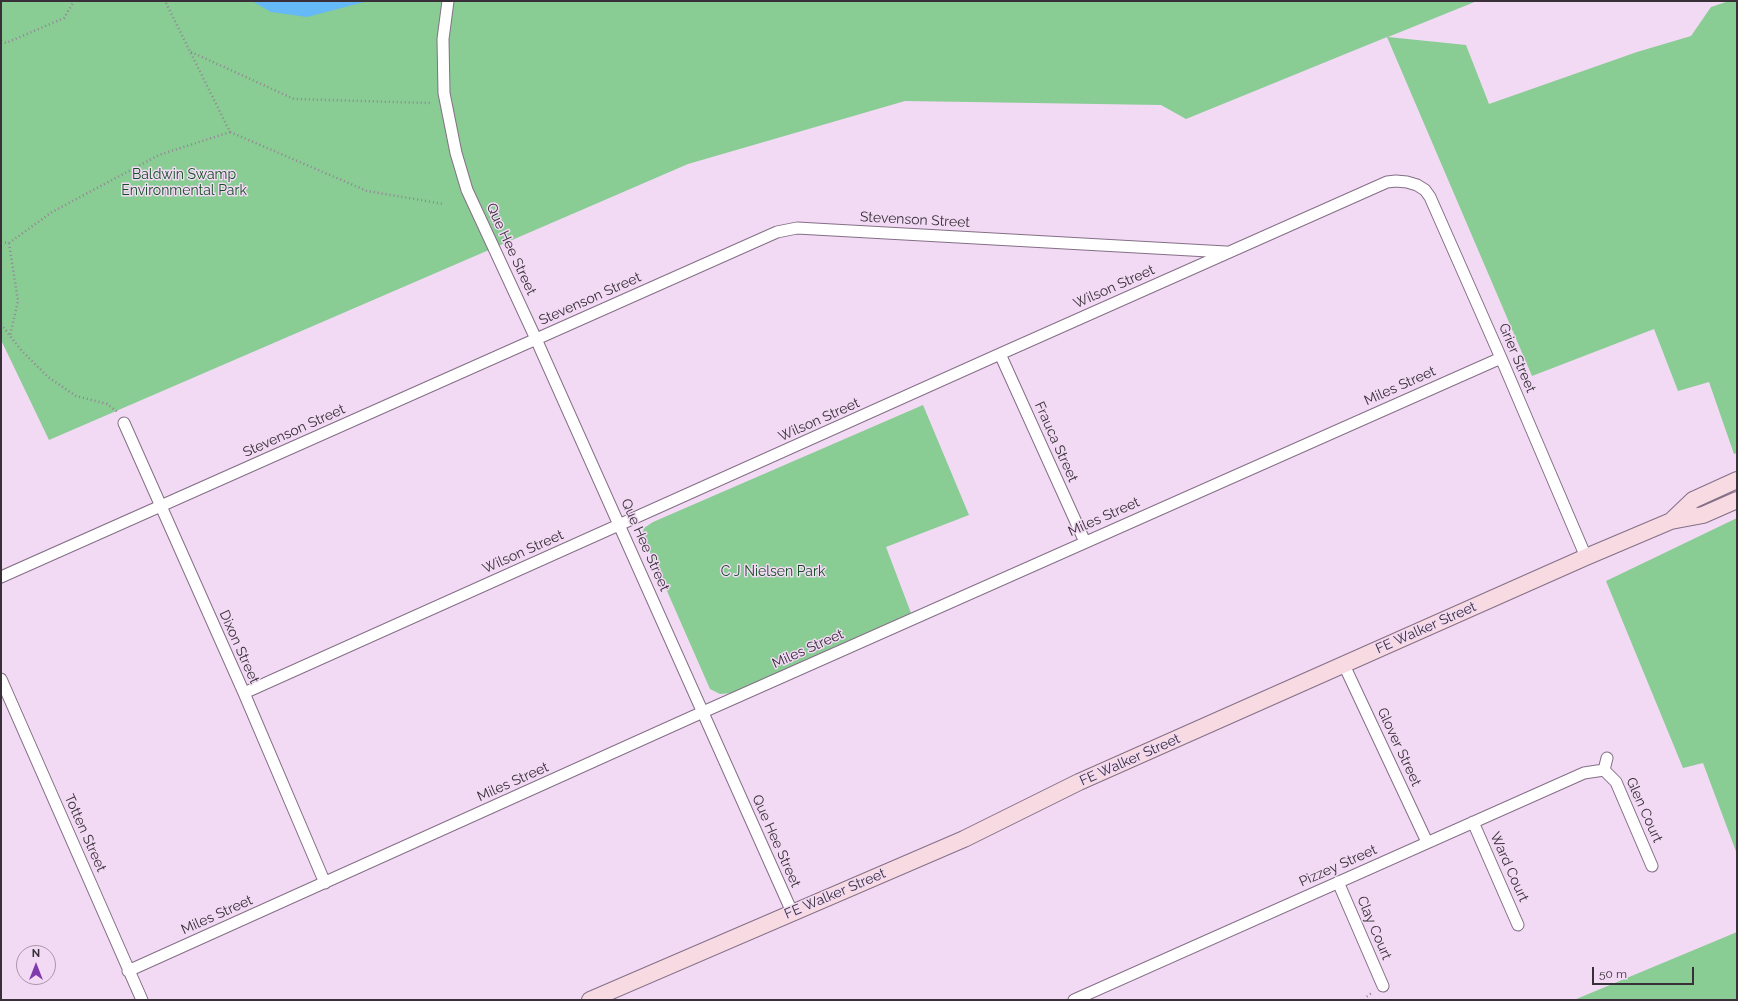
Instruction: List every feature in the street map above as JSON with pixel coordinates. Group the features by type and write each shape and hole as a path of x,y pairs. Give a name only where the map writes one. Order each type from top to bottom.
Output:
{"main road":[{"name":"FE Walker Street","path":"1671,521 1694,500 1737,480"},
{"name":"FE Walker Street","path":"598,998 792,912 964,839 1079,782 1586,557 1671,521 1703,515 1737,500"}],"street":[{"name":"Que Hee Street","path":"448,1 443,39 444,93 456,153 467,190 536,339 792,912"},
{"name":"Wilson Street","path":"244,694 1000,354 1387,182 1408,182"},
{"name":"Grier Street","path":"1408,182 1425,190 1430,197 1586,557"},
{"name":"Stevenson Street","path":"1,577 777,232 787,229 812,229 1229,252"},
{"name":"Frauca Street","path":"1000,354 1085,542"},
{"name":"Miles Street","path":"128,971 703,712 1501,358"},
{"name":"Dixon Street","path":"124,423 244,694 325,883"},
{"name":"Glover Street","path":"1344,665 1427,842"},
{"name":"Totten Street","path":"1,679 142,1000"},
{"path":"1604,770 1607,758"},
{"name":"Pizzey Street","path":"1074,1000 1584,773 1604,770"},
{"name":"Glen Court","path":"1604,770 1616,782 1652,866"},
{"name":"Ward Court","path":"1473,822 1518,925"},
{"name":"Clay Court","path":"1338,882 1383,986"}],"path":[{"path":"1,41 6,43 64,18 74,1"},
{"path":"165,1 230,132 367,191 444,204"},
{"path":"190,52 294,99 430,103"},
{"path":"1,242 9,243 52,212 159,156 230,132"},
{"path":"9,243 18,301 10,336"},
{"path":"1,324 21,350 48,377 76,396 107,404 122,416 124,423"}],"green space":[{"name":"Baldwin Swamp Environmental Park","path":"1,1 1477,1 1388,37 1466,45 1489,104 1637,52 1691,36 1711,7 1729,1 1737,1 1737,453 1734,454 1709,382 1678,391 1654,329 1532,376 1387,37 1186,119 1161,105 905,101 688,164 49,440 1,340"},
{"name":"C J Nielsen Park","path":"923,405 969,515 886,547 911,613 732,693 720,694 710,689 642,534 644,528 653,522"},
{"path":"1737,518 1737,854 1703,763 1683,768 1606,581"},
{"path":"1737,932 1737,1000 1574,1000"}],"water":[{"path":"252,1 368,1 307,17 271,12"}]}
